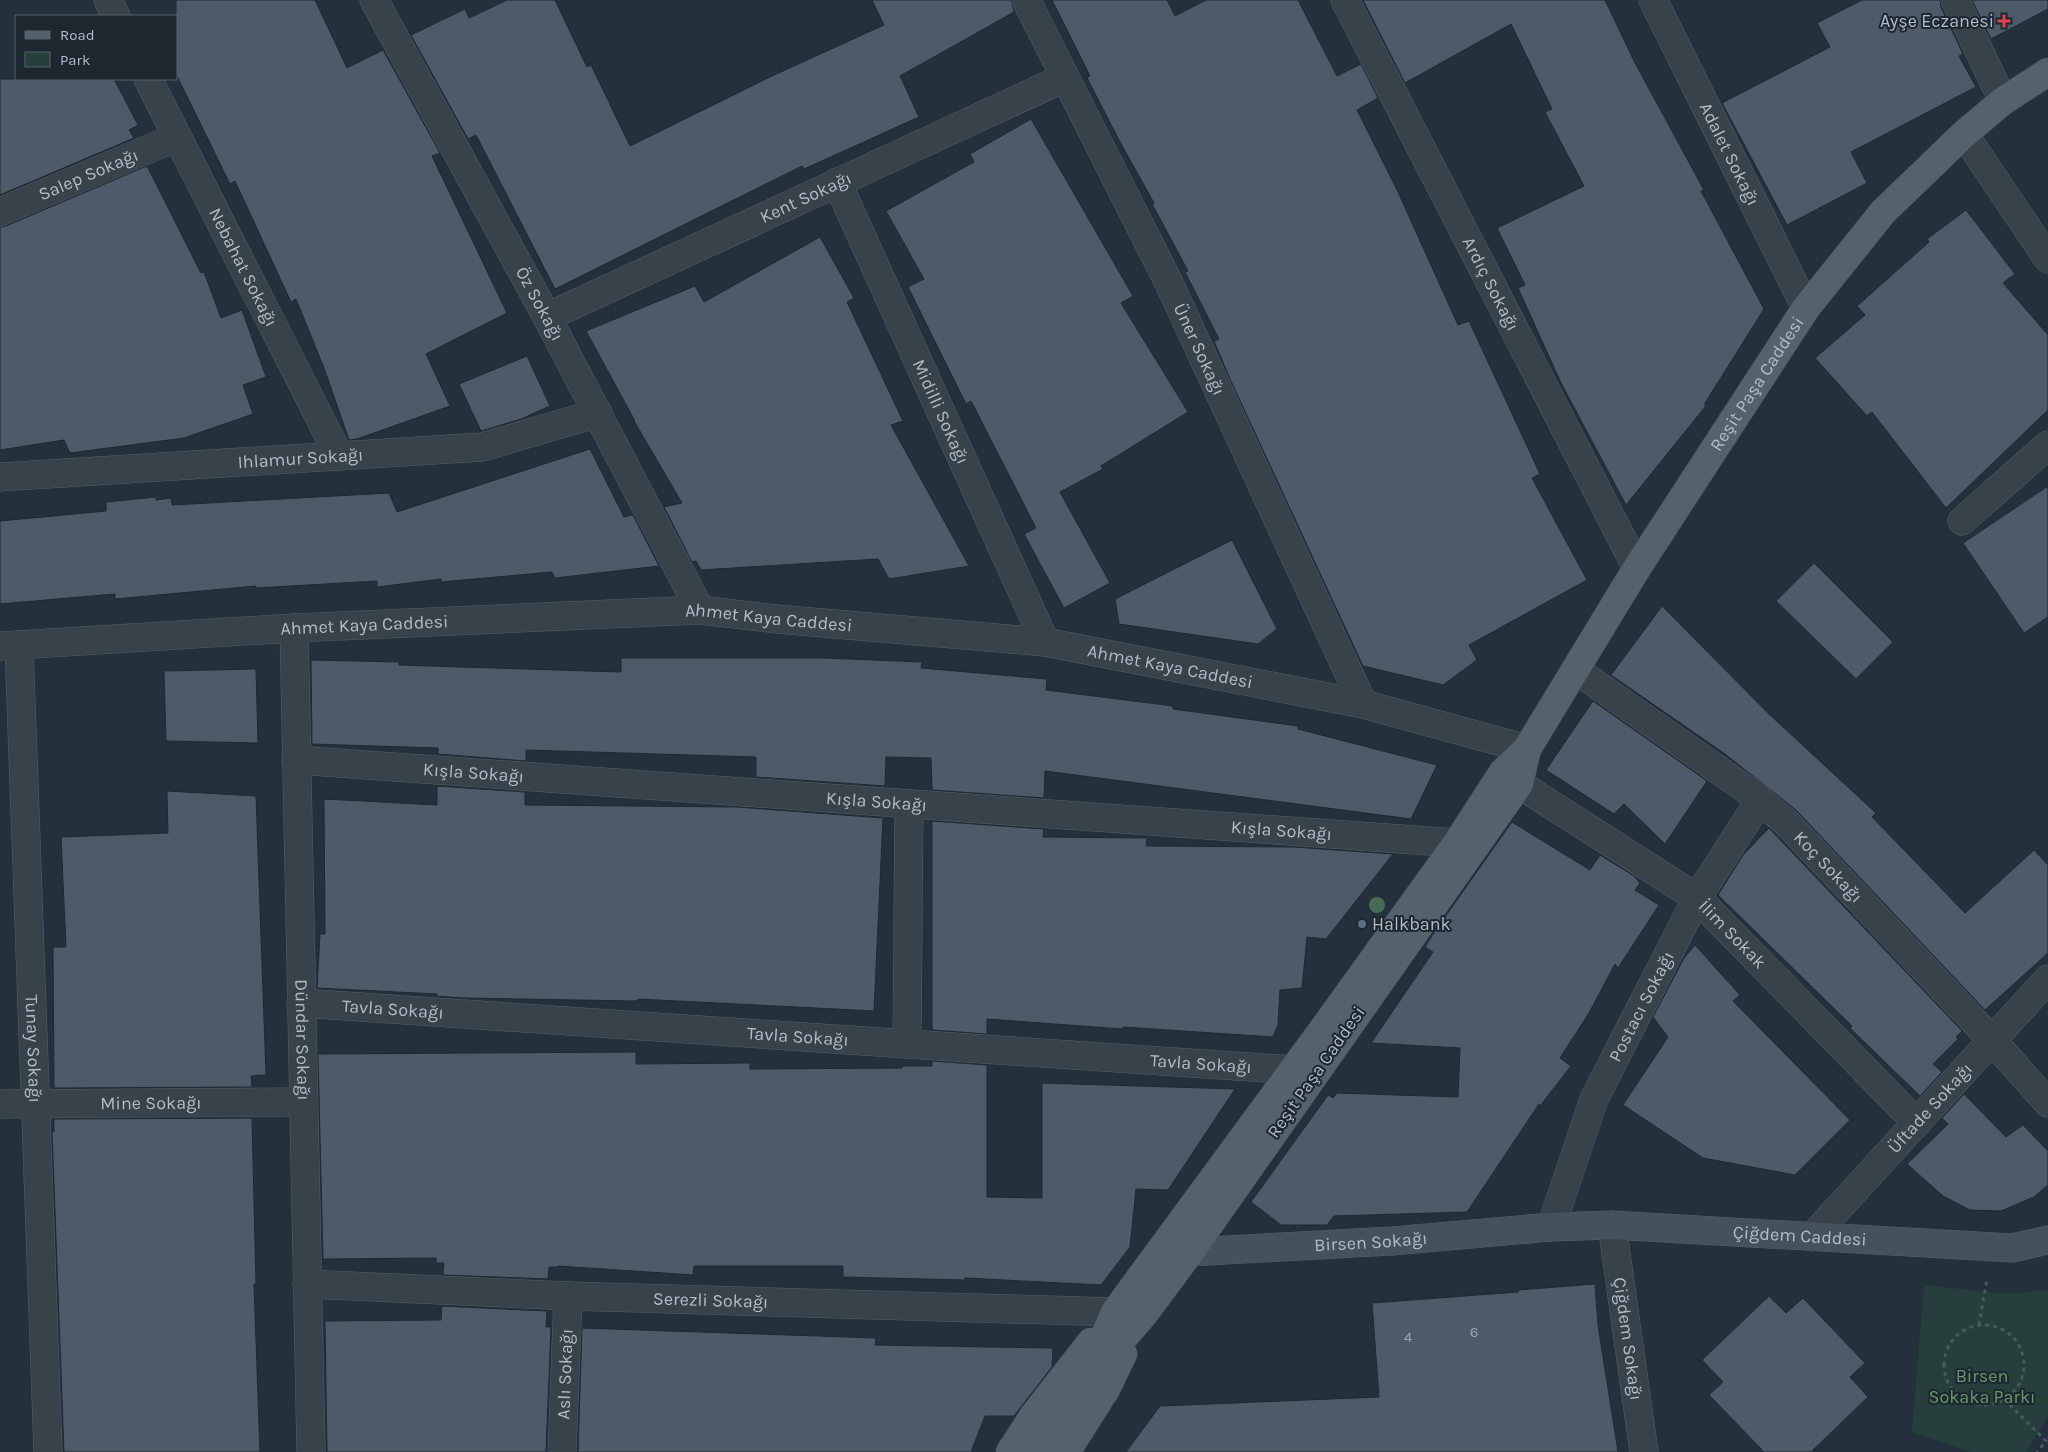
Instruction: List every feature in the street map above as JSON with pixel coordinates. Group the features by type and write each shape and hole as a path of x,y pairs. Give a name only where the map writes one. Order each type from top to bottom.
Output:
{"main road":[{"name":"Reşit Paşa Caddesi","path":"1039,1452 1128,1315 1294,1070 1457,843 1503,772 1527,749 1637,568 1806,308 1883,212 1964,134 2003,101 2048,72"},
{"name":"Reşit Paşa Caddesi","path":"1128,1315 1190,1252 1519,784 1527,749"},
{"name":"Çiğdem Caddesi","path":"1551,1227 1612,1225 2012,1248 2048,1240"},
{"name":"Birsen Sokağı","path":"1190,1252 1392,1241 1551,1227"},
{"path":"1010,1452 1034,1415 1128,1315"},
{"path":"1066,1452 1106,1389 1128,1315"}],"street":[{"path":"108,0 116,15"},
{"name":"Öz Sokağı","path":"374,0 547,317 700,610"},
{"name":"Üner Sokağı","path":"1026,0 1168,281 1363,704"},
{"name":"Ardıç Sokağı","path":"1345,0 1637,568"},
{"name":"Adalet Sokağı","path":"1653,0 1806,308"},
{"path":"1955,0 2003,101"},
{"name":"Kent Sokağı","path":"547,317 1064,78"},
{"name":"Nebahat Sokağı","path":"149,80 339,456"},
{"path":"1964,134 2048,259"},
{"name":"Salep Sokağı","path":"0,212 177,136"},
{"name":"Midilli Sokağı","path":"837,182 1045,642"},
{"name":"Ihlamur Sokağı","path":"0,477 482,447 598,413"},
{"path":"1962,522 2048,446"},
{"name":"Ahmet Kaya Caddesi","path":"10,645 294,628 700,610 1045,642 1363,704 1527,749"},
{"name":"Dündar Sokağı","path":"294,628 311,1452"},
{"name":"Tunay Sokağı","path":"10,645 36,1105 48,1452"},
{"name":"Koç Sokağı","path":"1576,670 1747,790 1786,822 1992,1040 2048,1103"},
{"name":"Kışla Sokağı","path":"296,760 1457,843"},
{"name":"İlim Sokak","path":"1519,784 1697,898 1917,1123"},
{"name":"Postacı Sokağı","path":"1551,1227 1594,1100 1697,898 1760,800"},
{"path":"907,1044 909,804"},
{"name":"Üftade Sokağı","path":"1812,1237 2048,978"},
{"name":"Tavla Sokağı","path":"302,1003 1294,1070"},
{"name":"Mine Sokağı","path":"0,1104 303,1102"},
{"name":"Çiğdem Sokağı","path":"1612,1225 1644,1452"},
{"name":"Serezli Sokağı","path":"307,1284 568,1296 1128,1315"},
{"name":"Aslı Sokağı","path":"562,1452 568,1296"}],"path":[{"path":"1979,1325 1992,1246"},
{"path":"1979,1325 1997,1326 2012,1336 2022,1351 2024,1369 2018,1386 2004,1399 1991,1404 1977,1404 1964,1399 1952,1390 1946,1377 1944,1363 1947,1350 1955,1338 1966,1329 1979,1325"},
{"path":"2004,1399 2047,1442 2037,1452"}],"green space":[{"name":"Birsen Sokaka Parkı","path":"1924,1285 2007,1294 2048,1290 2048,1416 2026,1452 1971,1452 1912,1432"}],"building":[{"path":"176,0 315,0 347,68 383,50 440,153 432,156 507,313 426,354 450,406 357,439 349,440 324,368 296,299 291,302 235,181 230,184 178,78 178,15 176,15"},
{"path":"507,0 555,0 587,67 591,65 630,146 772,76 884,25 872,0 1011,0 1014,12 900,76 919,117 804,169 802,166 555,289 476,135 468,139 411,35 465,9 469,18"},
{"path":"1052,0 1167,0 1175,16 1206,0 1298,0 1337,76 1361,64 1378,98 1357,110 1398,192 1458,325 1469,321 1540,474 1532,478 1587,580 1469,645 1477,660 1443,685 1363,666 1230,379 1214,341 1219,339 1185,272 1188,271 1087,78 1090,76"},
{"path":"1363,0 1605,0 1635,63 1704,190 1701,191 1764,309 1705,403 1705,407 1626,505 1561,383 1518,288 1525,285 1497,228 1584,186 1545,112 1552,109 1511,24 1405,83"},
{"path":"1862,0 1940,0 1941,7 1963,54 1959,56 1976,87 1851,152 1867,183 1787,225 1722,103 1830,47 1817,23"},
{"path":"1972,0 2048,0 2048,9 1991,39"},
{"path":"0,79 115,80 138,125 129,130 134,138 0,195"},
{"path":"1031,119 1133,296 1121,303 1188,412 1101,466 1103,469 1060,492 1110,583 1064,608 1024,534 1036,528 971,401 966,404 908,287 924,279 886,211 974,162 970,154"},
{"path":"147,166 201,273 204,272 221,318 242,310 266,377 243,385 253,414 184,438 70,453 64,440 0,450 0,227"},
{"path":"1966,210 2015,274 2003,283 2048,335 2048,410 1946,508 1872,412 1867,416 1815,358 1865,315 1857,306 1929,242 1927,239"},
{"path":"820,237 854,298 847,302 903,421 891,425 969,566 889,579 878,559 701,570 696,561 692,562 664,507 682,503 634,421 586,331 695,286 704,302"},
{"path":"527,356 550,406 521,419 481,431 459,384"},
{"path":"590,449 624,517 633,515 659,566 555,578 552,572 441,582 441,579 377,587 377,581 256,588 256,586 115,599 115,594 0,604 0,521 106,511 106,502 156,497 156,500 171,498 172,505 389,493 397,512"},
{"path":"2048,486 2048,617 2024,633 1963,543"},
{"path":"1232,540 1277,629 1258,644 1119,624 1115,599"},
{"path":"1814,563 1893,642 1856,679 1776,601"},
{"path":"1662,606 1769,714 1876,813 1872,817 1965,913 2034,850 2048,865 2048,953 1985,1010 1796,810 1725,754 1611,675"},
{"path":"621,658 824,658 922,662 921,668 1047,679 1046,690 1173,706 1173,709 1298,726 1298,729 1437,765 1411,819 1045,771 1044,798 932,790 931,758 886,757 885,786 756,777 756,757 526,750 526,761 438,754 438,748 312,744 311,660 399,662 399,665 621,672"},
{"path":"256,669 258,743 166,741 164,671"},
{"path":"1593,701 1707,781 1665,844 1624,804 1614,814 1546,770"},
{"path":"437,786 525,792 525,805 737,807 883,818 874,1011 639,999 636,1001 462,998 436,996 437,994 317,988 320,934 325,934 324,799 437,805"},
{"path":"167,791 256,796 266,1075 251,1076 252,1087 54,1088 53,947 66,947 61,837 168,833"},
{"path":"932,821 1044,829 1043,837 1147,838 1146,846 1293,847 1393,854 1326,939 1307,937 1302,988 1280,990 1278,1025 1273,1037 1123,1027 1122,1029 987,1019 987,1034 932,1030"},
{"path":"1512,822 1590,870 1600,855 1634,876 1640,883 1635,890 1659,905 1618,968 1615,964 1589,1013 1560,1058 1571,1066 1540,1106 1539,1104 1467,1212 1334,1216 1327,1225 1281,1225 1251,1202 1328,1095 1333,1098 1337,1093 1458,1097 1460,1048 1371,1043 1433,952 1425,947 1435,931"},
{"path":"1769,828 1962,1031 1956,1037 1958,1039 1933,1064 1942,1072 1920,1096 1850,1028 1852,1026 1718,895 1743,855"},
{"path":"1695,945 1740,995 1733,1001 1850,1120 1795,1175 1703,1158 1623,1105 1668,1037 1653,1017 1684,958"},
{"path":"636,1052 636,1064 750,1063 750,1069 902,1068 902,1066 932,1066 932,1061 987,1065 987,1197 1042,1198 1042,1083 1235,1089 1168,1190 1136,1189 1130,1247 1101,1285 965,1278 965,1280 843,1277 843,1266 694,1266 693,1275 558,1266 549,1267 548,1279 443,1275 444,1263 436,1263 436,1258 323,1259 318,1054"},
{"path":"1964,1094 2006,1137 2023,1125 2048,1151 2048,1185 2034,1197 2001,1211 1970,1210 1943,1196 1907,1164 1948,1124 1942,1118"},
{"path":"252,1118 256,1284 254,1284 260,1452 64,1452 52,1132 54,1132 54,1119"},
{"path":"1595,1284 1598,1325 1618,1452 1126,1452 1160,1406 1379,1397 1372,1303"},
{"path":"1769,1296 1786,1313 1803,1298 1865,1363 1850,1377 1868,1397 1811,1452 1764,1452 1709,1395 1723,1382 1702,1360"},
{"path":"442,1306 547,1311 546,1327 551,1327 546,1452 327,1452 325,1321 441,1320"},
{"path":"582,1328 876,1338 875,1345 1053,1348 1052,1367 1014,1416 985,1416 971,1452 578,1452"}],"place":[{"name":"Ayşe Eczanesi","path":"2004,21"},
{"name":"Halkbank","path":"1362,924"}]}
